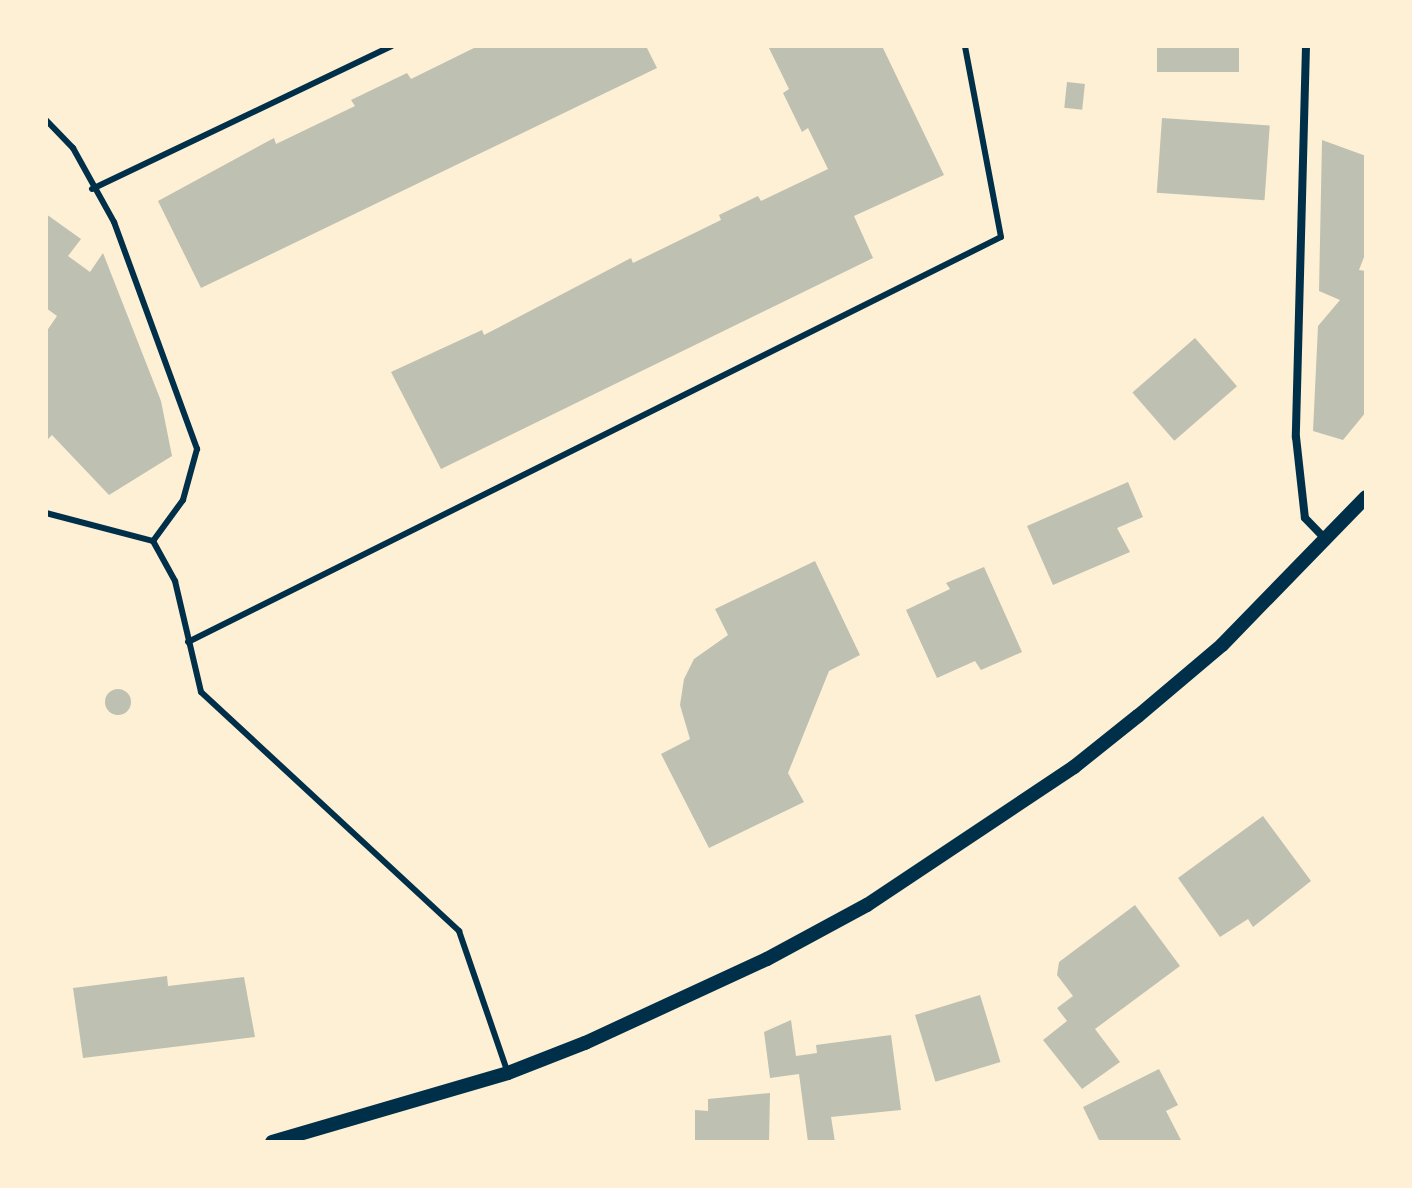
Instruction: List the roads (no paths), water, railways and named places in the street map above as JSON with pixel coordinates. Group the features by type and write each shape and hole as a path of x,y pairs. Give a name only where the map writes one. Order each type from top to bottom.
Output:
{"street":[{"path":"1306,46 1296,437 1305,518 1327,541"},
{"path":"272,1142 508,1073 651,1015 767,959 867,905 977,834 1138,716 1222,645 1327,541 1366,497"}],"lane":[{"path":"92,189 392,46"},
{"path":"188,642 1001,237 965,46"},
{"path":"46,120 73,148 92,189 114,222 197,449 183,500 153,541"},
{"path":"46,513 153,541 175,581 201,692 459,931 508,1073"}]}
